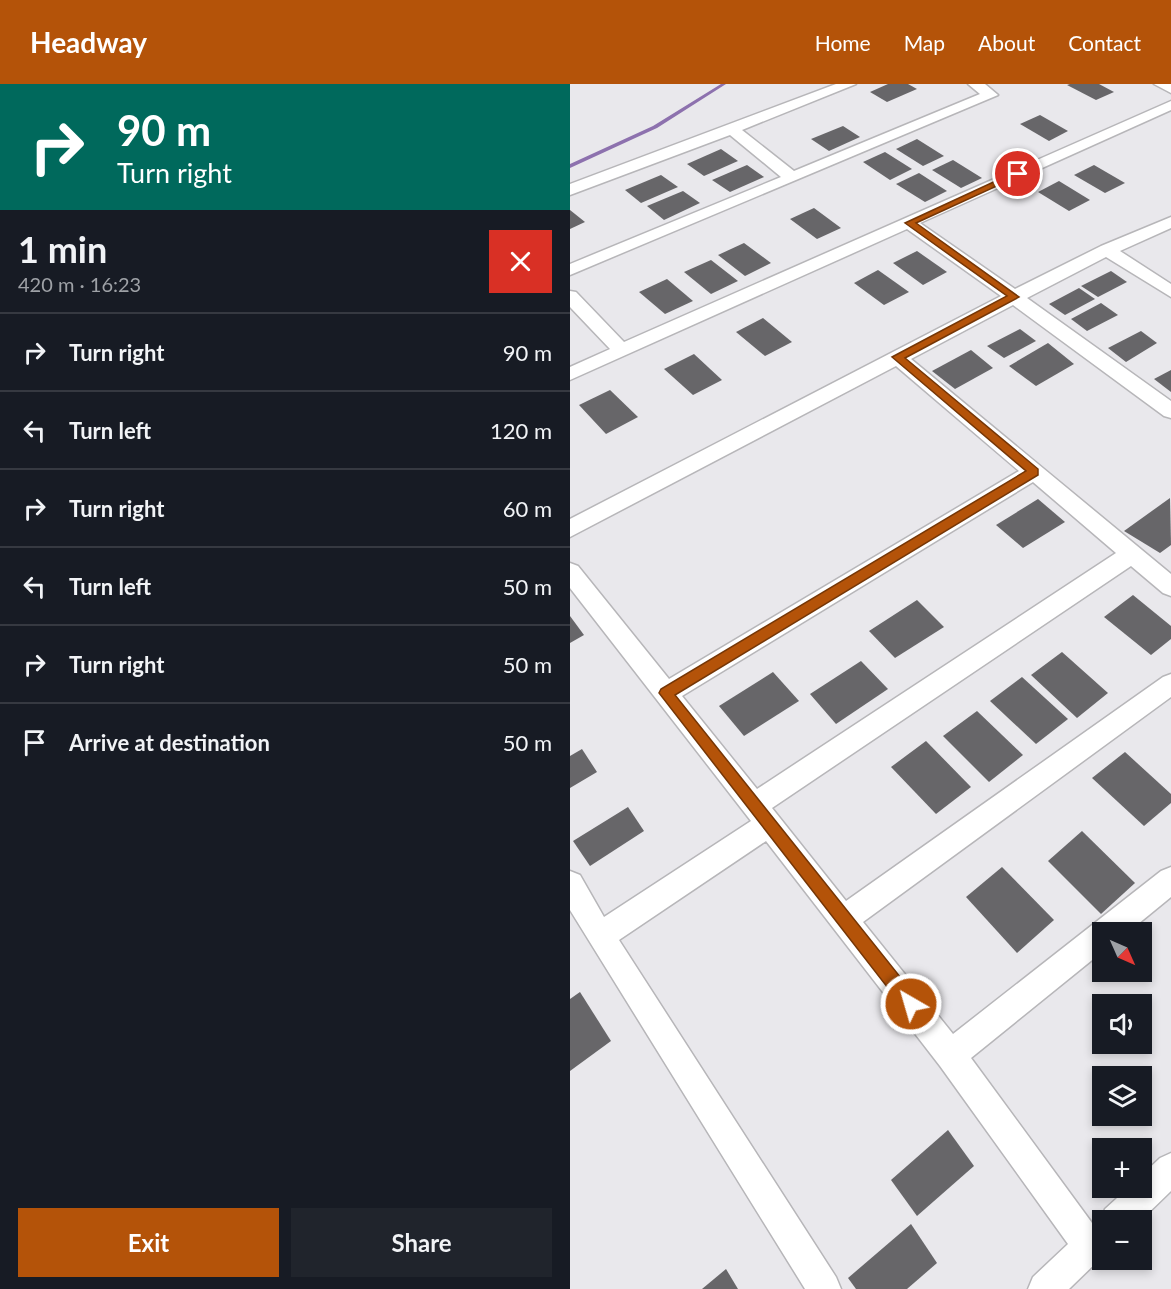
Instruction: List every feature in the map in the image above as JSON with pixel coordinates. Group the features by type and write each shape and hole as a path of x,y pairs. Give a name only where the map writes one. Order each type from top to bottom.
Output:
{"street":[{"path":"570,190 849,84"},
{"path":"570,270 991,95 975,84"},
{"path":"1161,84 1171,89"},
{"path":"570,374 1171,105"},
{"path":"731,128 792,178"},
{"path":"570,529 1014,297 1107,250 1171,222"},
{"path":"909,223 1171,411"},
{"path":"1107,250 1171,292"},
{"path":"570,296 622,351"},
{"path":"897,357 1171,586"},
{"path":"666,693 1034,472"},
{"path":"600,936 761,814 1132,554"},
{"path":"570,572 1092,1236"},
{"path":"844,919 1171,684"},
{"path":"1119,922 1171,880"},
{"path":"570,884 600,936 824,1289"},
{"path":"951,1055 1092,943"},
{"path":"1128,1210 1171,1169"},
{"path":"1045,1289 1092,1245"}],"building":[{"path":"888,84 908,84 917,89 887,102 870,92"},
{"path":"1099,84 1114,92 1096,100 1067,85"},
{"path":"1040,115 1068,131 1049,141 1020,124"},
{"path":"843,126 860,137 829,151 811,139"},
{"path":"917,139 944,156 923,166 896,149"},
{"path":"721,149 738,161 704,176 687,164"},
{"path":"885,152 912,169 890,180 863,162"},
{"path":"953,160 982,178 961,188 932,170"},
{"path":"747,165 764,177 730,192 712,180"},
{"path":"1094,165 1125,183 1105,193 1074,175"},
{"path":"919,173 947,191 925,202 896,184"},
{"path":"661,175 678,187 641,203 625,190"},
{"path":"1059,181 1090,200 1069,211 1038,192"},
{"path":"683,191 700,203 664,220 647,206"},
{"path":"814,208 841,228 817,239 790,219"},
{"path":"570,210 585,222 570,229"},
{"path":"744,243 771,263 745,276 718,255"},
{"path":"917,251 947,272 923,285 893,263"},
{"path":"711,260 738,281 711,294 684,272"},
{"path":"878,270 909,292 884,305 854,283"},
{"path":"1111,271 1127,282 1098,297 1081,286"},
{"path":"667,279 693,301 665,314 639,292"},
{"path":"1079,288 1095,299 1065,315 1049,304"},
{"path":"1101,303 1118,315 1087,331 1071,319"},
{"path":"763,318 792,342 765,356 736,332"},
{"path":"1020,329 1036,341 1004,358 987,346"},
{"path":"1141,331 1157,343 1126,362 1108,348"},
{"path":"1048,343 1074,364 1036,386 1009,366"},
{"path":"971,350 993,368 955,389 932,371"},
{"path":"694,354 722,380 693,395 664,369"},
{"path":"1171,370 1171,392 1154,379"},
{"path":"610,390 638,417 606,434 579,405"},
{"path":"1170,498 1171,545 1160,553 1124,531"},
{"path":"1038,499 1065,522 1023,548 996,525"},
{"path":"1133,595 1171,626 1171,639 1151,655 1104,617"},
{"path":"917,600 944,627 895,658 869,631"},
{"path":"570,616 584,635 570,643"},
{"path":"1062,652 1108,693 1077,718 1031,675"},
{"path":"861,661 888,689 836,724 810,694"},
{"path":"773,672 799,701 744,736 719,706"},
{"path":"1022,677 1068,719 1036,744 990,701"},
{"path":"977,711 1023,755 989,782 943,736"},
{"path":"926,741 971,787 936,814 891,767"},
{"path":"582,749 597,772 570,788 570,756"},
{"path":"1125,752 1171,794 1171,803 1144,826 1092,778"},
{"path":"628,807 644,831 590,866 573,841"},
{"path":"1082,831 1135,883 1101,914 1048,861"},
{"path":"1002,867 1054,920 1017,953 966,897"},
{"path":"580,992 611,1041 570,1071 570,999"},
{"path":"948,1130 974,1166 917,1216 891,1180"},
{"path":"911,1224 937,1263 907,1289 856,1289 848,1278"},
{"path":"726,1269 738,1289 702,1289"}],"waterway":[{"path":"570,166 655,127 724,84"}],"route":[{"path":"911,1004 666,693 1034,472 897,357 1014,297 909,223 1018,174"}]}
